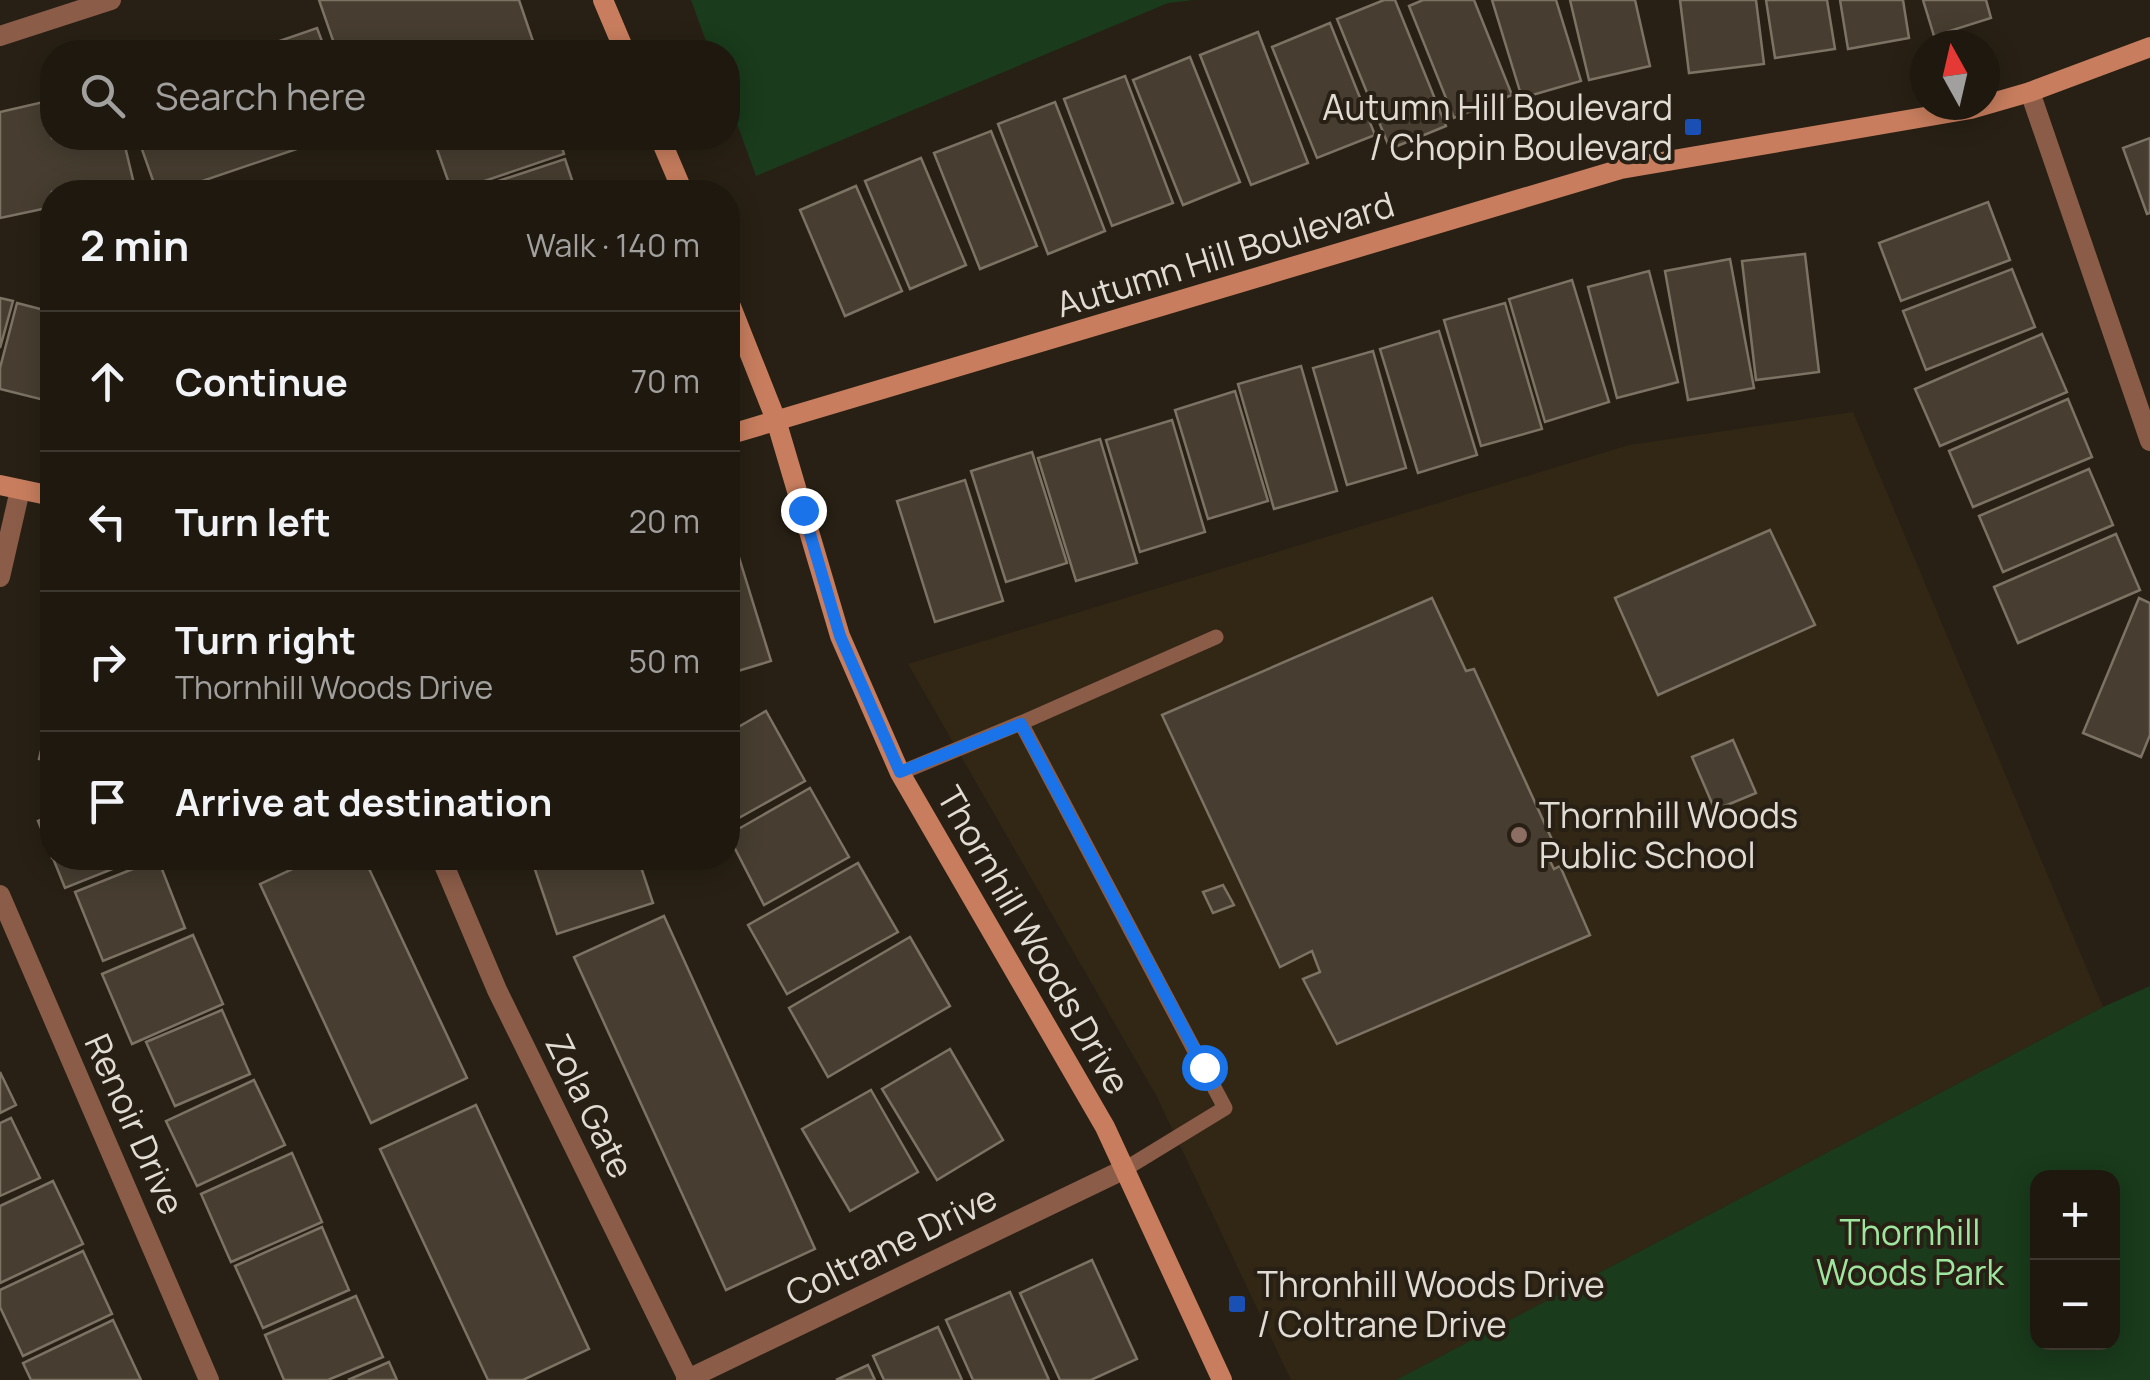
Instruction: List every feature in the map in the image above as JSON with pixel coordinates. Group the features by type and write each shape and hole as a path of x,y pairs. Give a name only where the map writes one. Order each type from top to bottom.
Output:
{"street":[{"path":"0,36 111,0"},
{"path":"604,0 620,40"},
{"name":"Autumn Hill Boulevard","path":"740,430 1620,169 1971,109 2030,92 2150,46"},
{"path":"2030,92 2150,441"},
{"path":"665,150 678,180"},
{"name":"Thornhill Woods Drive","path":"740,329 776,420 840,636 900,772 1105,1126 1222,1380"},
{"path":"0,576 10,487 40,493"},
{"name":"Zola Gate","path":"446,870 498,990 687,1380"},
{"name":"Renoir Drive","path":"0,895 209,1380"},
{"name":"Coltrane Drive","path":"687,1380 1125,1169"}],"lane":[{"path":"900,772 1021,724 1216,637"},
{"path":"1021,724 1224,1108 1125,1169"}],"shaded area":[{"name":"Thornhill Woods Public School","path":"1853,412 2103,1007 1396,1380 1291,1380 1157,1097 908,664 1629,445"}],"green space":[{"path":"691,0 1194,0 1168,3 756,176 740,132 740,40 706,40"},
{"name":"Thornhill Woods Park","path":"2150,986 2150,1380 1396,1380 2103,1007"}],"building":[{"path":"319,0 519,0 533,40 333,40"},
{"path":"1384,0 1395,0 1446,126 1390,149 1337,19"},
{"path":"1423,0 1474,0 1512,95 1454,118 1409,6"},
{"path":"1492,0 1556,0 1581,81 1522,98"},
{"path":"1570,0 1635,0 1650,66 1589,80"},
{"path":"1680,0 1756,0 1764,64 1689,73"},
{"path":"1766,0 1827,0 1835,49 1775,58"},
{"path":"1840,0 1903,0 1909,38 1848,49"},
{"path":"1923,0 1986,0 1991,18 1953,30 1932,30"},
{"path":"1330,23 1375,135 1317,158 1272,47"},
{"path":"317,28 322,40 282,40"},
{"path":"1258,32 1308,163 1251,185 1200,55"},
{"path":"1190,57 1240,182 1183,205 1133,80"},
{"path":"1125,76 1173,203 1112,226 1064,99"},
{"path":"1055,102 1105,231 1048,254 998,124"},
{"path":"40,103 40,150 126,150 133,180 40,180 40,210 0,218 0,112"},
{"path":"991,131 1037,246 980,269 934,153"},
{"path":"2150,138 2150,213 2147,214 2123,148"},
{"path":"142,150 294,150 205,180 153,180"},
{"path":"437,150 563,150 564,154 487,180 448,180"},
{"path":"921,158 966,265 910,289 865,181"},
{"path":"565,159 572,180 501,180"},
{"path":"856,186 902,291 845,316 800,210"},
{"path":"1988,202 2010,260 1901,301 1879,243"},
{"path":"1805,254 1819,372 1756,380 1742,261"},
{"path":"1730,259 1754,388 1688,400 1665,271"},
{"path":"2012,269 2035,327 1926,370 1903,311"},
{"path":"1649,271 1678,382 1617,398 1588,287"},
{"path":"1572,280 1609,402 1545,422 1509,299"},
{"path":"0,298 13,301 0,348"},
{"path":"17,303 40,309 40,399 0,389 0,368"},
{"path":"1505,303 1542,429 1481,446 1444,320"},
{"path":"1439,331 1477,455 1418,473 1380,349"},
{"path":"2042,334 2067,392 1940,446 1915,389"},
{"path":"1373,351 1406,468 1347,485 1313,368"},
{"path":"1301,366 1337,491 1274,509 1238,384"},
{"path":"1235,391 1268,501 1208,519 1175,410"},
{"path":"2068,399 2092,457 1973,507 1949,451"},
{"path":"1172,420 1205,532 1140,552 1106,440"},
{"path":"1100,439 1137,563 1076,581 1038,458"},
{"path":"1032,452 1067,563 1006,582 971,471"},
{"path":"2089,469 2113,525 2003,572 1979,516"},
{"path":"965,480 1003,601 935,622 897,501"},
{"path":"1770,530 1815,625 1658,695 1615,598"},
{"path":"2116,534 2140,590 2018,643 1994,587"},
{"path":"740,561 771,661 740,670"},
{"path":"1432,598 1466,671 1474,669 1554,844 1544,849 1554,869 1560,866 1590,935 1337,1044 1303,979 1320,972 1312,951 1280,967 1162,715"},
{"path":"2139,598 2150,603 2150,735 2141,757 2083,733"},
{"path":"766,711 805,781 740,817 740,726"},
{"path":"1733,740 1756,793 1715,810 1692,757"},
{"path":"810,788 849,857 764,905 740,858 740,828"},
{"path":"858,863 898,932 787,994 748,925"},
{"path":"58,870 110,870 65,888"},
{"path":"130,870 162,870 185,928 103,961 75,892"},
{"path":"290,870 370,870 467,1078 371,1123 260,884"},
{"path":"535,870 642,870 653,903 557,934"},
{"path":"1223,885 1234,905 1213,913 1203,892"},
{"path":"664,916 815,1249 726,1290 574,957"},
{"path":"193,935 223,1004 132,1044 102,974"},
{"path":"910,937 950,1006 828,1077 789,1008"},
{"path":"222,1010 250,1074 175,1106 146,1042"},
{"path":"950,1049 1003,1140 937,1180 882,1089"},
{"path":"0,1072 16,1105 0,1113"},
{"path":"254,1080 285,1145 197,1186 166,1121"},
{"path":"871,1090 918,1172 850,1211 802,1129"},
{"path":"476,1105 589,1349 523,1380 488,1380 380,1149"},
{"path":"11,1118 40,1178 0,1196 0,1123"},
{"path":"292,1153 322,1222 231,1262 201,1194"},
{"path":"53,1181 83,1244 0,1283 0,1206"},
{"path":"322,1227 349,1290 263,1328 235,1266"},
{"path":"83,1251 112,1314 23,1356 0,1307 0,1290"},
{"path":"1092,1260 1137,1359 1091,1380 1060,1380 1020,1293"},
{"path":"1010,1292 1049,1380 973,1380 946,1320"},
{"path":"356,1296 383,1357 328,1380 284,1380 265,1335"},
{"path":"113,1320 141,1380 31,1380 23,1363"},
{"path":"938,1327 962,1380 884,1380 873,1356"},
{"path":"389,1362 397,1380 348,1380"},
{"path":"868,1365 875,1380 836,1380"}],"place":[{"name":"Autumn Hill Boulevard / Chopin Boulevard","path":"1693,127"},
{"name":"Thornhill Woods Public School","path":"1519,835"},
{"name":"Thronhill Woods Drive / Coltrane Drive","path":"1237,1304"}],"route":[{"path":"803,510 840,636 900,772 1021,724 1204,1067"}]}
